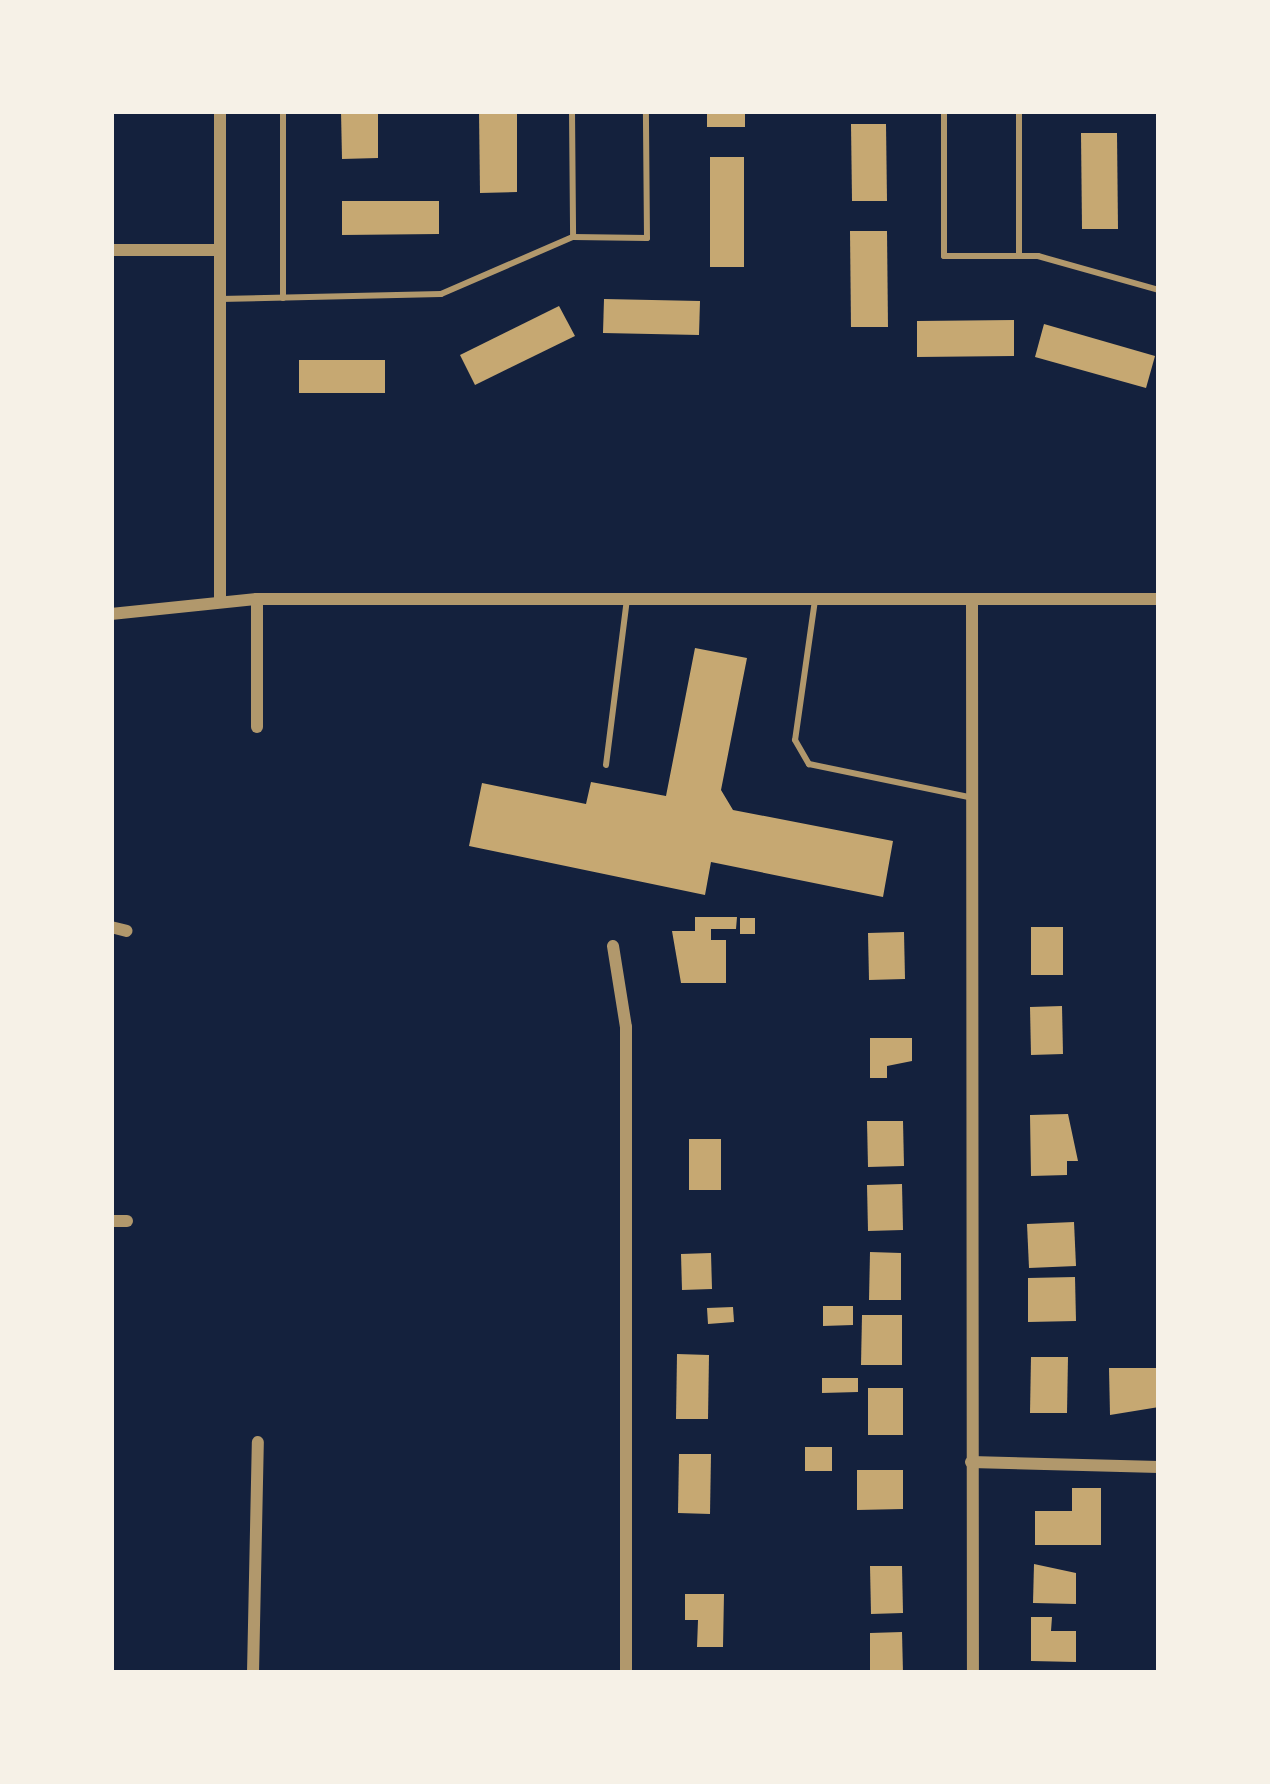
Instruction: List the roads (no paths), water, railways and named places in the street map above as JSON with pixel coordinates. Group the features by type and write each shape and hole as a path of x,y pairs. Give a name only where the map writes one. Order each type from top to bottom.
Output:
{"street":[{"path":"220,111 220,600"},
{"path":"111,250 220,250"},
{"path":"257,599 257,727"},
{"path":"111,614 257,599 1159,599"},
{"path":"972,600 973,1673"},
{"path":"111,927 127,931"},
{"path":"613,946 626,1027 626,1673"},
{"path":"111,1221 127,1221"},
{"path":"253,1673 258,1442"},
{"path":"971,1462 1159,1467"}],"lane":[{"path":"283,111 283,298"},
{"path":"572,111 573,237"},
{"path":"220,299 441,295 573,237 647,238 646,111"},
{"path":"944,111 944,256 1019,256 1159,290"},
{"path":"1019,111 1019,256"},
{"path":"606,765 627,599"},
{"path":"815,600 795,740 809,764 973,797"}]}
